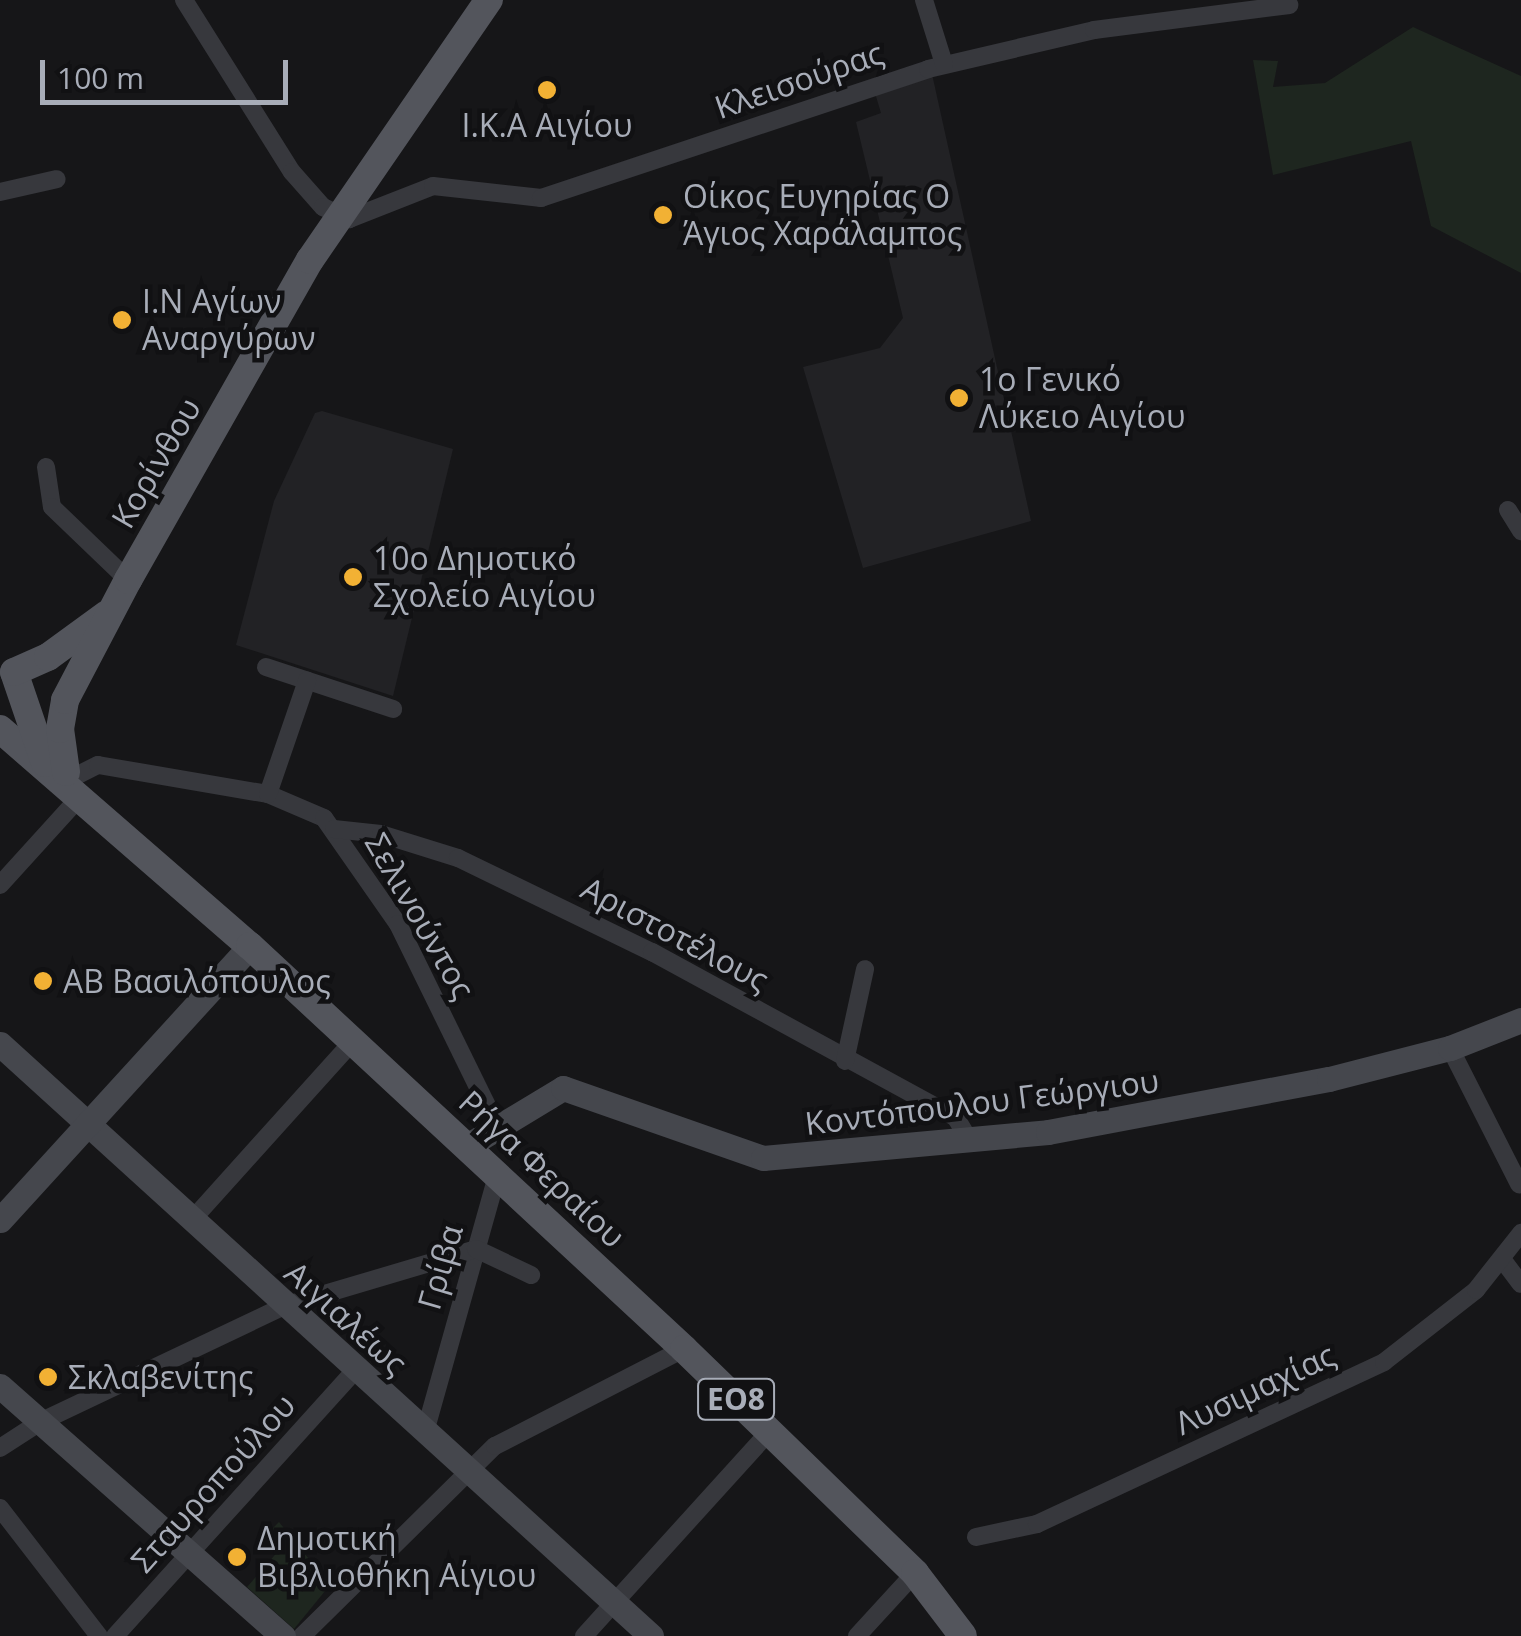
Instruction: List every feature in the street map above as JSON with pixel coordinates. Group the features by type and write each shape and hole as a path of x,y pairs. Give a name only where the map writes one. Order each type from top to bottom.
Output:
{"main road":[{"name":"Κορίνθου","path":"67,781 63,708 128,580 338,217 489,0"},
{"name":"Κορίνθου","path":"16,678 112,610"},
{"path":"16,678 98,641"},
{"name":"ΕΟ8","path":"16,678 67,781"},
{"name":"Ρήγα Φεραίου","path":"0,729 67,781 250,946 684,1349 915,1573 963,1636"}],"street":[{"path":"184,0 292,172 338,217"},
{"path":"924,0 944,64"},
{"name":"Κλεισούρας","path":"338,217 372,214 433,186 541,198 944,64 996,58 1094,30 1289,5"},
{"path":"0,192 57,179"},
{"path":"46,467 52,507 128,580"},
{"path":"1508,510 1521,530"},
{"path":"266,667 393,709"},
{"path":"268,794 307,681"},
{"name":"Σελινούντος","path":"67,781 98,765 268,794 306,806 334,828 398,924 498,1126"},
{"path":"0,885 67,781"},
{"name":"Αριστοτέλους","path":"334,828 381,834 458,858 678,965 844,1061 956,1118 968,1136"},
{"path":"0,1220 250,946"},
{"path":"844,1061 865,968"},
{"name":"Κοντόπουλου Γεώργιου","path":"467,1146 563,1088 762,1158 968,1136 1048,1132 1184,1111 1450,1048 1521,1020"},
{"path":"191,1221 353,1041"},
{"name":"Αιγιαλέως","path":"0,1044 651,1636"},
{"path":"1450,1048 1519,1184"},
{"name":"Γρίβα","path":"425,1432 496,1175"},
{"name":"Λυσιμαχίας","path":"976,1537 1037,1524 1384,1362 1476,1290 1521,1233"},
{"path":"0,1448 40,1422 284,1306 476,1249 531,1275"},
{"path":"1502,1259 1521,1284"},
{"path":"302,1636 495,1446 542,1418 684,1349"},
{"name":"Σταυροπούλου","path":"115,1636 355,1370"},
{"path":"0,1386 283,1636"},
{"path":"584,1636 769,1432"},
{"path":"0,1508 99,1636"},
{"path":"857,1636 915,1573"}],"shaded area":[{"path":"1413,27 1521,76 1521,273 1431,226 1411,141 1273,175 1253,60 1278,61 1273,87 1325,83"},
{"path":"932,74 1031,521 863,568 803,367 880,348 903,318 856,122 881,113 875,93"},
{"path":"322,411 453,449 393,696 236,645 274,501 315,413"},
{"path":"279,1522 330,1585 294,1629 247,1587 280,1549 266,1535"}],"place":[{"name":"Ι.Κ.Α Αιγίου","path":"547,90"},
{"name":"Οίκος Ευγηρίας Ο Άγιος Χαράλαμπος","path":"663,215"},
{"name":"Ι.Ν Αγίων Αναργύρων","path":"122,320"},
{"name":"1o Γενικό Λύκειο Αιγίου","path":"959,398"},
{"name":"10o Δημοτικό Σχολείο Αιγίου","path":"353,577"},
{"name":"ΑΒ Βασιλόπουλος","path":"43,981"},
{"name":"Σκλαβενίτης","path":"48,1377"},
{"name":"Δημοτική Βιβλιοθήκη Αίγιου","path":"237,1557"}]}
